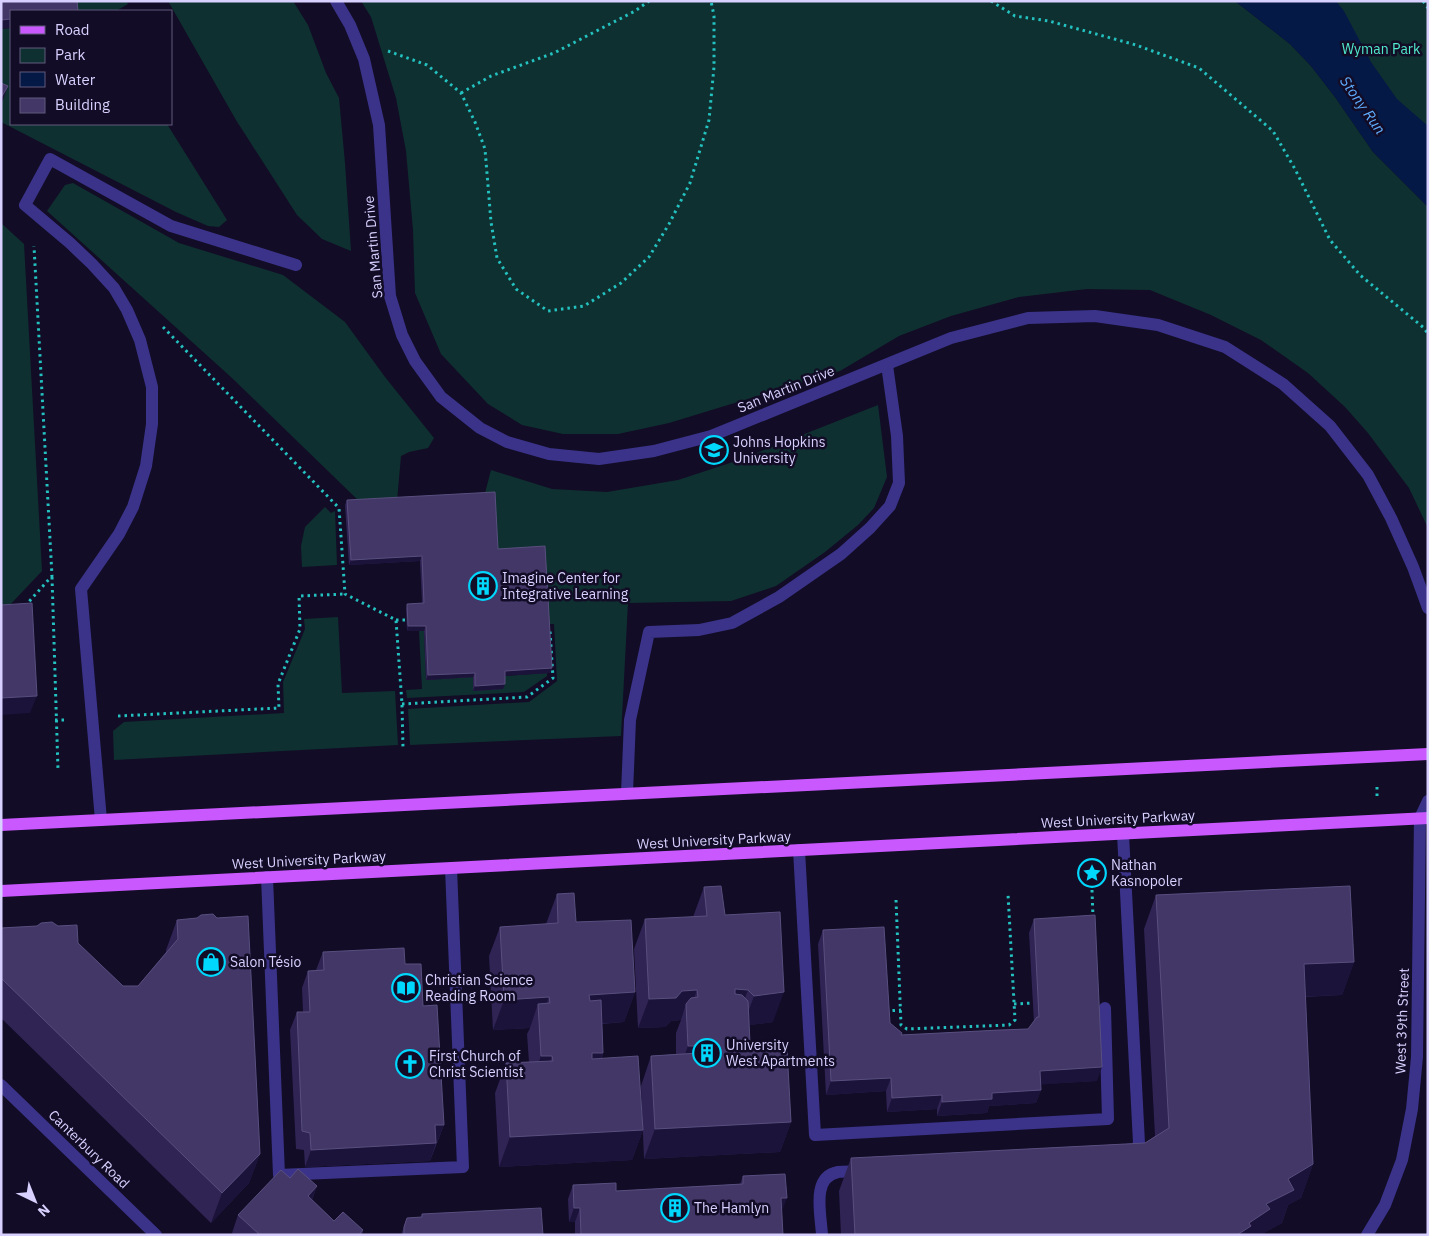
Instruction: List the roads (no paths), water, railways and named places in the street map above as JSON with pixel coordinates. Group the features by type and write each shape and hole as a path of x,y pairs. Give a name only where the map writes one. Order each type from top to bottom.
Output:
{"main road":[{"path":"1,825 1428,754"},
{"name":"West University Parkway","path":"1,891 1424,818"}],"street":[{"name":"San Martin Drive","path":"336,1 350,25 364,59 379,125 390,296 400,327 416,361 441,397 480,428 507,442 549,454 599,458 654,451 711,436 951,338 1028,318 1095,316 1158,325 1225,347 1284,384 1330,426 1368,475 1413,568 1428,608"},
{"path":"101,820 81,589 119,534 133,507 146,466 152,424 152,387 140,340 127,310 114,288 70,242 25,206 50,159 171,226 296,265"},
{"path":"627,794 630,720 649,632 699,630 732,623 779,597 841,554 870,528 890,506 899,483 897,436 887,365"},
{"name":"West 39th Street","path":"1367,1235 1385,1205 1402,1160 1412,1110 1417,1057 1424,818 1428,801"},
{"path":"1115,1160 1125,1160 1135,1153 1139,1143 1123,834"},
{"path":"799,850 815,1135 1108,1119 1105,1008"},
{"path":"268,877 279,1175 463,1167 451,868"},
{"name":"Canterbury Road","path":"1,1085 156,1235"},
{"path":"822,1235 819,1188 826,1178 837,1172 876,1171"}],"water":[{"name":"Stony Run","path":"1235,1 1336,1 1344,11 1371,62 1397,99 1428,126 1428,207 1373,152 1311,66 1290,44"}],"place":[{"name":"Johns Hopkins University","path":"714,450"},
{"name":"Imagine Center for Integrative Learning","path":"483,586"},
{"name":"Nathan Kasnopoler","path":"1092,873"},
{"name":"Salon Tésio","path":"211,962"},
{"name":"Christian Science Reading Room","path":"406,988"},
{"name":"University West Apartments","path":"707,1053"},
{"name":"First Church of Christ Scientist","path":"410,1064"},
{"name":"The Hamlyn","path":"675,1208"}],"park label":[{"name":"Wyman Park","path":"1381,49"}]}
